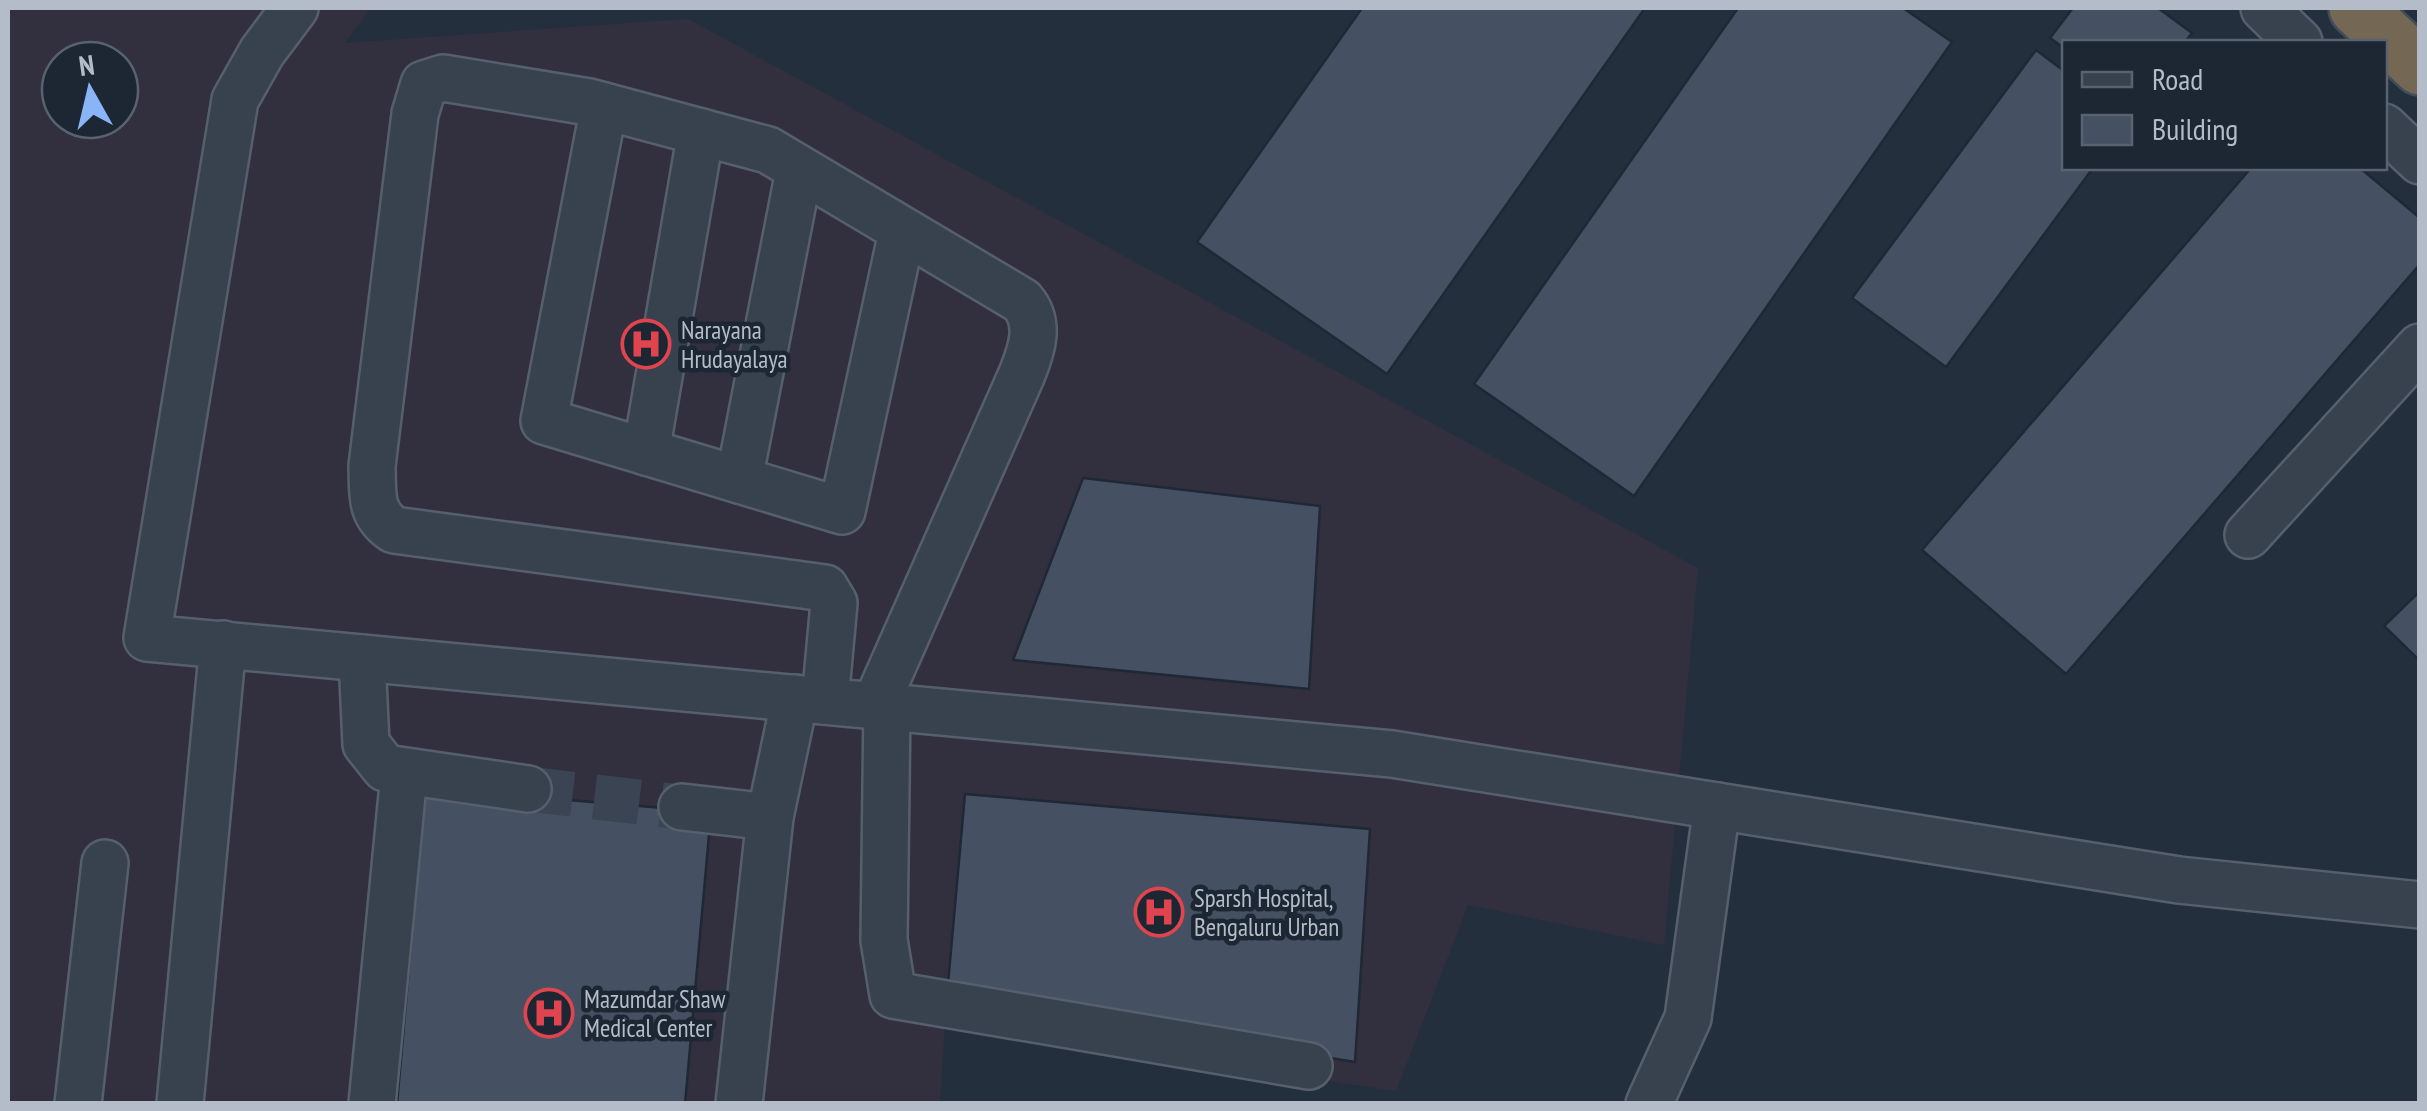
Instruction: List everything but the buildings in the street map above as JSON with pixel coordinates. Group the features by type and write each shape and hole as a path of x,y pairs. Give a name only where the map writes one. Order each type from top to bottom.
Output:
{"highway":[{"path":"2357,8 2420,67"}],"street":[{"path":"295,8 262,52 236,100 147,638 1392,754 2179,880 2420,905"},
{"path":"2264,8 2297,40"},
{"path":"740,1104 770,818 810,699 834,602 824,588 394,530 378,519 372,498 372,466 415,114 424,84 442,78 604,106 768,150 1022,301 1032,313 1034,337 1022,374 881,706 884,940 893,996 1310,1066"},
{"path":"604,106 544,421 842,512 902,232"},
{"path":"2387,130 2420,161"},
{"path":"646,452 702,132"},
{"path":"739,480 800,171"},
{"path":"2248,535 2420,347"},
{"path":"180,1104 223,644"},
{"path":"362,658 366,744 385,768 404,774 528,788"},
{"path":"372,1104 404,774"},
{"path":"1649,1104 1688,1018 1717,806"},
{"path":"682,807 770,818"},
{"path":"78,1104 105,863"}],"shaded area":[{"name":"Narayana Hrudayalaya","path":"8,8 370,8 345,43 688,19 1698,568 1664,945 1468,905 1396,1091 945,1023 940,1103 8,1103"}],"tunnel":[{"path":"528,789 682,807"}],"place":[{"name":"Narayana Hrudayalaya","path":"646,344"},
{"name":"Sparsh Hospital, Bengaluru Urban","path":"1159,912"},
{"name":"Mazumdar Shaw Medical Center","path":"549,1013"}]}
